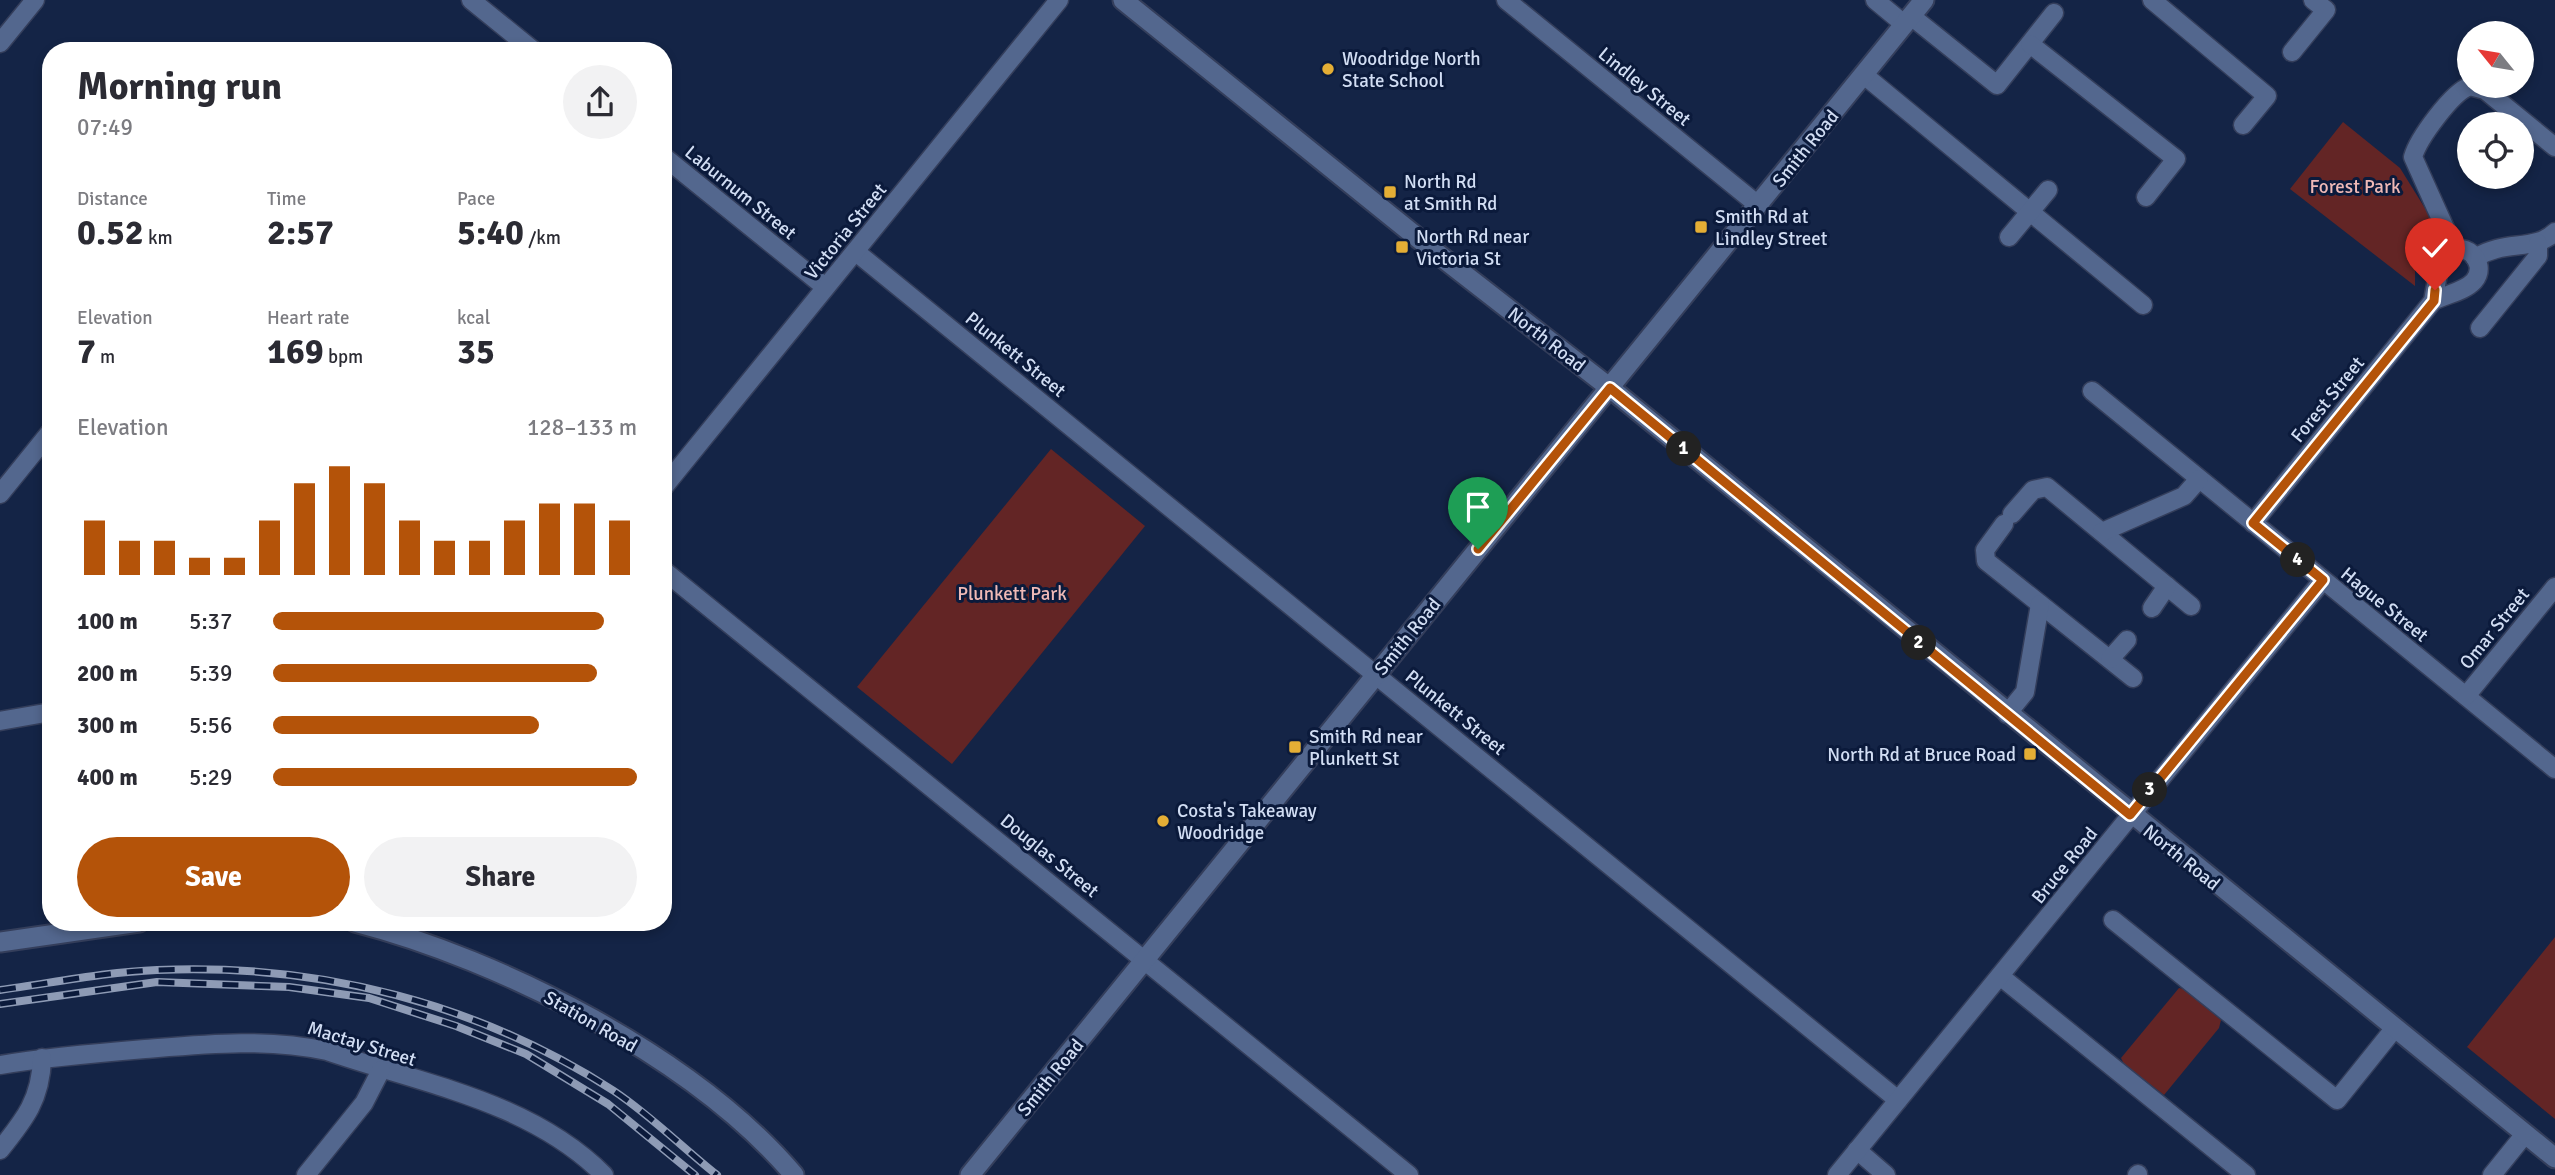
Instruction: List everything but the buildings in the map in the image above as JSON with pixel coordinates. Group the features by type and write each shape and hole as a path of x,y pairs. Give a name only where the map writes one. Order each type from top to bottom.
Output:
{"street":[{"path":"0,43 35,0"},
{"path":"471,0 523,42"},
{"name":"Victoria Street","path":"672,477 1059,0"},
{"name":"North Road","path":"1123,0 1434,251 1610,388 2130,815 2555,1158"},
{"name":"Lindley Street","path":"1506,0 1758,205"},
{"path":"1875,0 1908,20 1997,85 2054,13"},
{"name":"Smith Road","path":"970,1175 1924,0"},
{"path":"2152,0 2267,96 2243,125"},
{"path":"2292,52 2326,10 2313,0"},
{"path":"2030,44 2176,159 2146,197"},
{"path":"1864,75 2143,304"},
{"path":"2555,147 2485,90 2470,86 2459,91 2421,138 2413,158 2454,248 2461,247 2475,258 2499,246 2538,243 2555,232"},
{"name":"Laburnum Street","path":"672,163 825,287"},
{"path":"2009,237 2048,190"},
{"path":"2480,328 2538,256 2538,243"},
{"name":"Forest Street","path":"2434,301 2441,258 2454,248"},
{"name":"Plunkett Street","path":"856,252 1898,1100"},
{"name":"Forest Street","path":"2253,523 2434,301 2473,282 2479,272 2475,258"},
{"name":"Hague Street","path":"2092,391 2555,769"},
{"path":"0,494 42,442"},
{"path":"2102,532 2183,496 2199,479"},
{"path":"2133,678 1986,561 1985,550 2008,519 2033,490 2047,487 2191,606"},
{"name":"Douglas Street","path":"672,577 1409,1175"},
{"name":"Bruce Road","path":"1845,1172 1857,1150 2323,580"},
{"path":"2152,608 2167,586"},
{"name":"Omar Street","path":"2466,696 2555,587"},
{"path":"2007,714 2025,692 2040,604"},
{"path":"2110,659 2127,640"},
{"path":"0,721 42,714"},
{"path":"2113,920 2337,1100 2394,1029"},
{"path":"0,942 76,931"},
{"name":"Station Road","path":"384,931 444,950 557,999 634,1045 730,1113 794,1175"},
{"path":"2000,976 2246,1175"},
{"name":"Mactay Street","path":"0,1065 42,1058 260,1042 327,1051 517,1113 551,1133 604,1175"},
{"path":"0,1150 29,1115 42,1081 42,1058"},
{"path":"306,1175 364,1103 381,1070"},
{"path":"2492,1175 2525,1134"},
{"path":"1857,1150 1886,1175"}],"green space":[{"name":"Forest Park","path":"2343,122 2400,168 2436,226 2415,265 2415,286 2290,189"},
{"name":"Plunkett Park","path":"1051,449 1145,526 952,764 857,687"},
{"path":"2555,937 2555,1119 2467,1047"},
{"path":"2179,988 2184,989 2221,1020 2219,1028 2164,1095 2124,1064 2121,1058"}],"railway":[{"path":"0,990 118,973 218,970 337,982 395,995 452,1012 508,1034 562,1060 627,1100 717,1175"},
{"path":"0,1004 157,982 289,987 369,998 456,1026 526,1054 608,1104 695,1175"}],"place":[{"name":"Woodridge North State School","path":"1328,69"},
{"name":"North Rd at Smith Rd","path":"1390,192"},
{"name":"Smith Rd at Lindley Street","path":"1701,227"},
{"name":"North Rd near Victoria St","path":"1402,247"},
{"name":"Smith Rd near Plunkett St","path":"1295,747"},
{"name":"North Rd at Bruce Road","path":"2030,754"},
{"name":"Costa's Takeaway Woodridge","path":"1163,821"}],"route":[{"path":"1478,549 1610,388 2130,815 2323,580 2253,523 2434,301 2435,290"}]}
